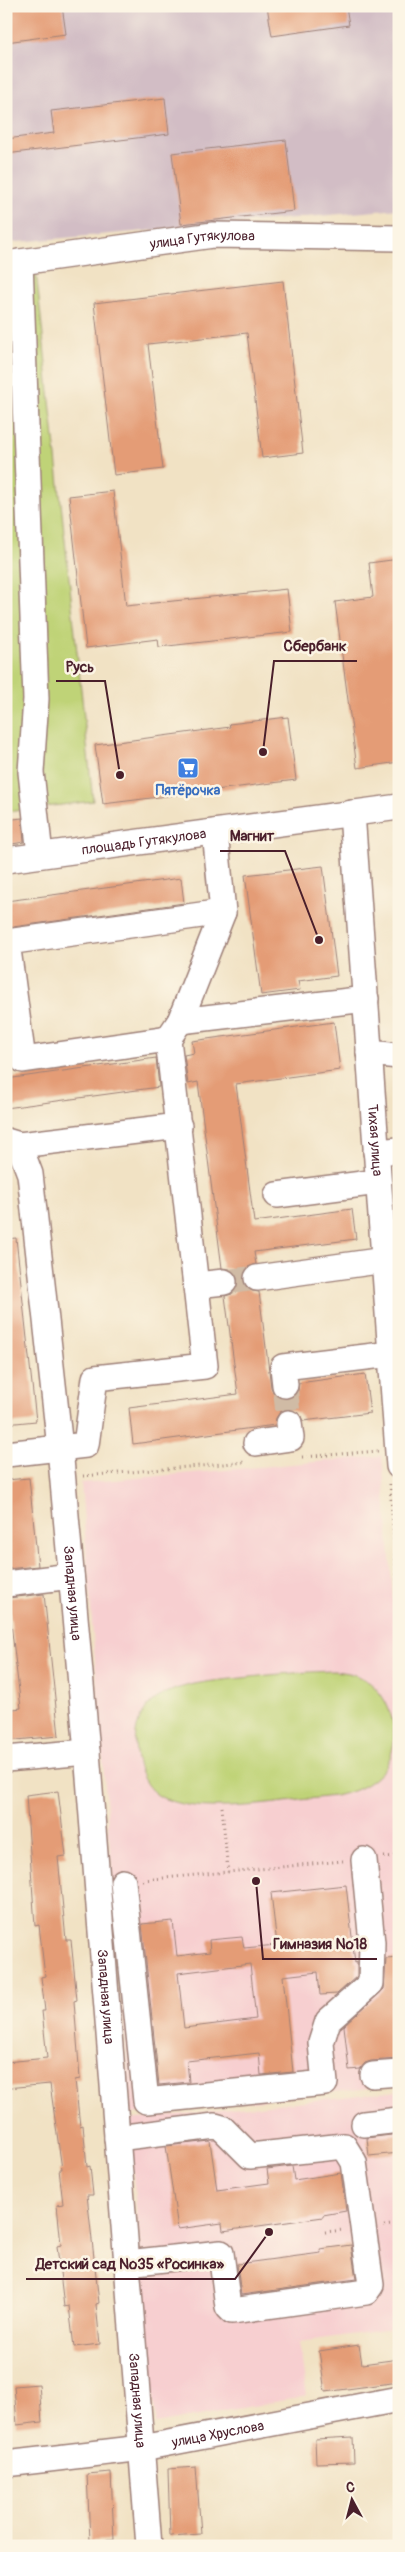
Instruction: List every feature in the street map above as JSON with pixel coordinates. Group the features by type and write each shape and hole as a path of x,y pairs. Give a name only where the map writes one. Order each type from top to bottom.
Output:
{"street":[{"name":"улица Гутякулова","path":"13,263 213,235 399,238"},
{"path":"13,263 36,699 31,772 40,856"},
{"name":"площадь Гутякулова","path":"6,860 399,807"},
{"name":"Тихая улица","path":"352,813 369,1053 387,1151 378,1182 395,1353 394,1460"},
{"path":"6,1454 86,1445 95,1378 205,1366 179,1126 174,1030 223,912 215,832"},
{"path":"7,942 223,912"},
{"path":"6,937 17,1061 174,1030 366,999"},
{"path":"369,1053 399,1056"},
{"path":"13,1143 179,1126"},
{"name":"Западная улица","path":"13,1143 30,1174 60,1448 149,2546"},
{"path":"277,1195 378,1182"},
{"path":"257,1278 385,1260"},
{"path":"197,1285 224,1282"},
{"path":"285,1385 283,1367 395,1353"},
{"path":"253,1452 291,1438 289,1423"},
{"path":"6,1584 71,1576"},
{"path":"6,1759 86,1752"},
{"path":"123,1882 146,2101 325,2082 321,2043 328,2021 370,1983 372,1943 364,1860"},
{"path":"373,2075 399,2073"},
{"path":"364,2124 399,2120"},
{"path":"117,2138 217,2126 250,2156 344,2146 349,2151 354,2162 371,2284 366,2292 232,2311 228,2307 221,2253 127,2263"},
{"name":"улица Хруслова","path":"6,2464 142,2448 399,2399"}],"path":[{"path":"74,1477 253,1452"},
{"path":"299,1458 394,1460 399,1608"},
{"path":"222,1807 228,1872"},
{"path":"123,1882 399,1856"}],"shaded area":[{"path":"6,6 399,6 399,209 6,243"},
{"path":"382,1456 399,1676 399,2085 131,2114 81,1483"},
{"path":"399,2091 399,2328 299,2342 307,2396 156,2424 128,2120"}],"green space":[{"path":"36,271 93,801 6,812 6,274"},
{"path":"333,1671 354,1675 370,1683 379,1692 391,1715 394,1740 392,1753 382,1771 364,1786 335,1796 249,1806 203,1807 183,1804 158,1796 144,1781 136,1754 136,1731 142,1714 153,1701 168,1692 204,1682 277,1674"}],"building":[{"path":"6,6 62,6 66,34 6,42"},
{"path":"267,6 346,6 349,25 272,36"},
{"path":"165,98 169,134 6,154 6,139 54,133 51,111"},
{"path":"286,140 294,211 181,224 172,153"},
{"path":"283,281 303,453 262,458 247,333 148,344 163,469 114,475 94,303"},
{"path":"113,491 126,606 287,589 292,632 159,647 158,639 86,648 69,496"},
{"path":"399,559 399,762 357,768 335,602 373,597 369,563"},
{"path":"288,717 296,780 103,804 95,745 230,727 229,724"},
{"path":"22,818 24,842 6,845 6,820"},
{"path":"323,866 337,976 298,981 300,990 261,995 245,875"},
{"path":"181,878 184,903 6,928 6,901"},
{"path":"334,1022 340,1070 236,1084 254,1222 352,1209 356,1239 254,1252 256,1264 248,1267 243,1280 246,1287 252,1291 259,1292 271,1387 274,1394 280,1398 287,1399 298,1391 299,1383 365,1374 370,1413 303,1421 300,1414 288,1409 280,1412 276,1418 275,1425 133,1444 129,1408 238,1394 225,1296 232,1294 237,1288 238,1280 230,1269 222,1268 198,1082 188,1084 184,1055 194,1053 192,1041"},
{"path":"156,1058 159,1087 6,1108 6,1079"},
{"path":"16,1238 36,1421 6,1424 6,1239"},
{"path":"29,1478 38,1566 6,1569 6,1480"},
{"path":"44,1594 59,1736 6,1741 6,1710 21,1708 8,1598"},
{"path":"58,1791 66,1856 58,1857 66,1940 71,1940 77,2000 74,2001 80,2079 75,2080 80,2126 83,2125 87,2167 90,2166 93,2195 87,2195 99,2303 96,2304 100,2344 74,2347 69,2306 64,2307 57,2246 61,2245 57,2205 63,2204 59,2169 62,2169 50,2084 6,2088 6,2062 47,2058 42,2011 45,2011 41,1977 45,1976 39,1925 35,1926 26,1795"},
{"path":"346,1885 355,1963 357,1962 357,1976 337,1994 320,1995 318,1972 283,1976 293,2072 261,2075 259,2053 187,2061 189,2082 159,2085 142,1924 173,1921 177,1956 210,1952 209,1940 242,1937 244,1948 277,1945 271,1893","holes":["250,1964 256,2019 184,2028 178,1973"]},
{"path":"399,1958 399,2059 371,2061 365,2063 360,2069 349,2070 344,2026 384,1989 386,1959"},
{"path":"399,2134 399,2153 369,2156 367,2138"},
{"path":"210,2141 217,2190 269,2183 267,2169 292,2166 294,2180 341,2173 346,2211 323,2215 323,2217 223,2231 222,2223 178,2229 166,2146"},
{"path":"351,2245 356,2279 241,2295 237,2264 321,2253 320,2249"},
{"path":"359,2345 362,2364 399,2359 399,2382 325,2392 319,2351"},
{"path":"39,2384 42,2422 17,2425 14,2386"},
{"path":"353,2437 354,2462 316,2463 315,2439"},
{"path":"196,2467 201,2534 170,2536 168,2469"},
{"path":"111,2472 114,2540 90,2541 87,2474"}],"tunnel":[{"path":"6,1063 12,1062"},
{"path":"224,1282 257,1278"},
{"path":"285,1385 289,1423"}],"place":[{"name":"Сбербанк","path":"263,752"},
{"name":"Пятёрочка","path":"188,768"},
{"name":"Русь","path":"120,775"},
{"name":"Магнит","path":"319,940"},
{"name":"Гимназия №18","path":"256,1881"},
{"name":"Детский сад №35 «Росинка»","path":"269,2232"}]}
